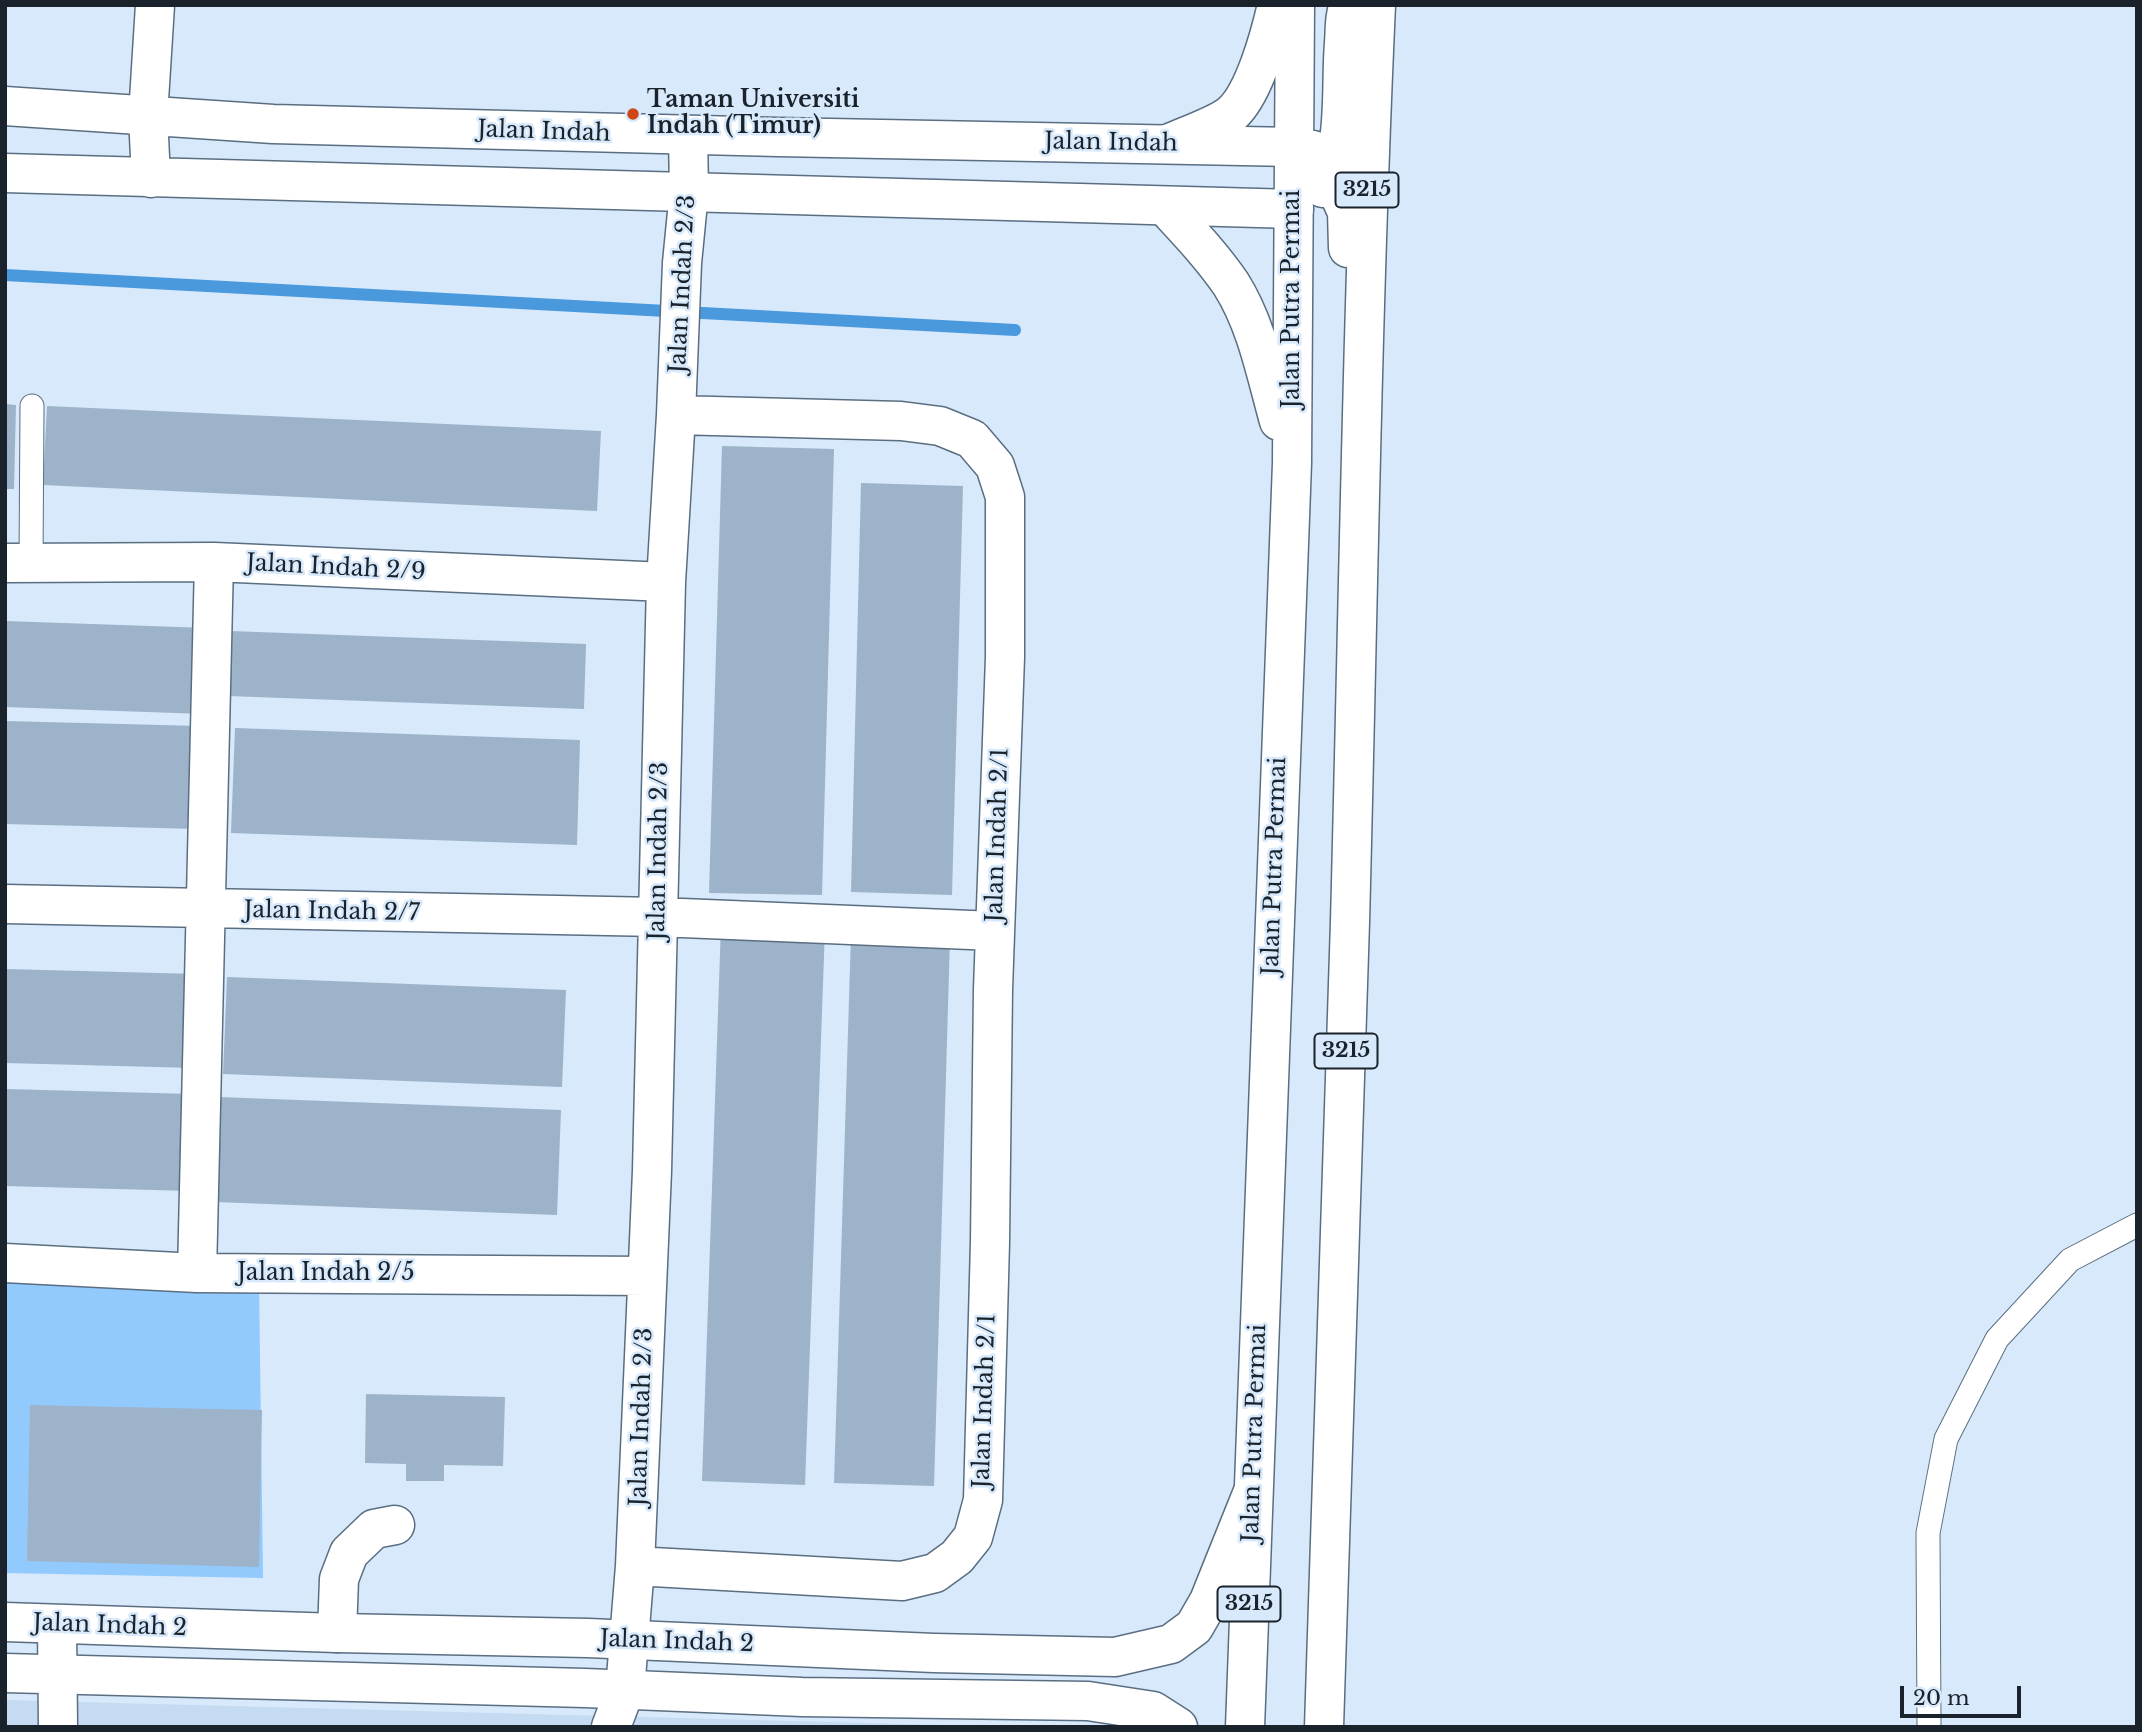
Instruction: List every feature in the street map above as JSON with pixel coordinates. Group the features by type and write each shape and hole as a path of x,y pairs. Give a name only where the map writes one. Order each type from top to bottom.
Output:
{"street":[{"path":"151,178 148,116 155,5"},
{"path":"1170,144 1231,115 1249,89 1267,46 1277,5"},
{"name":"Jalan Putra Permai","path":"1245,1727 1292,463 1295,5"},
{"path":"5,173 1294,209 1321,192 1330,176 1340,134 1349,5"},
{"name":"3215","path":"1324,1727 1341,1246 1362,374 1376,5"},
{"name":"Jalan Indah","path":"5,107 287,125 1294,147"},
{"name":"Jalan Indah 2/3","path":"611,1727 625,1690 635,1566 648,1276 666,582 682,263 689,192 688,135"},
{"path":"1294,147 1313,150 1323,159 1347,212 1349,274 1345,345 1362,374"},
{"path":"1165,206 1211,257 1232,286 1253,331 1292,463"},
{"name":"Jalan Indah 2/1","path":"635,1566 902,1581 935,1573 957,1557 973,1537 983,1500 995,931 1005,657 1005,497 995,466 972,439 940,426 901,421 676,415"},
{"path":"197,1273 214,562"},
{"name":"Jalan Indah 2/9","path":"18,563 214,562 666,582"},
{"name":"Jalan Indah 2/7","path":"5,904 658,917 995,931"},
{"name":"Jalan Indah 2/5","path":"5,1263 197,1273 648,1276"},
{"name":"Jalan Indah 2","path":"5,1622 629,1639 934,1653 1115,1657 1171,1644 1194,1627 1209,1601 1253,1491"},
{"path":"337,1633 339,1579 349,1553 374,1529 395,1525"},
{"path":"57,1625 58,1727"},
{"path":"5,1673 815,1697 1088,1701 1153,1711 1178,1727"}],"lane":[{"path":"18,563 32,406"},
{"path":"1929,1727 1928,1533 1946,1439 1997,1339 2070,1260 2137,1225"}],"shaded area":[{"path":"5,1273 259,1282 263,1578 5,1573"},
{"path":"5,1700 1015,1727 5,1727"}],"building":[{"path":"5,404 16,405 14,489 5,489"},
{"path":"47,406 601,431 597,511 43,485"},
{"path":"722,446 834,449 822,895 709,893"},
{"path":"861,483 963,486 952,895 851,892"},
{"path":"5,621 207,628 204,714 5,707"},
{"path":"230,631 586,644 584,709 228,696"},
{"path":"5,721 200,726 197,829 5,824"},
{"path":"235,728 580,740 577,845 231,833"},
{"path":"721,924 825,928 805,1485 702,1481"},
{"path":"851,935 950,938 934,1486 834,1483"},
{"path":"5,969 198,974 195,1068 5,1063"},
{"path":"227,977 566,990 562,1087 223,1074"},
{"path":"5,1089 192,1094 190,1191 5,1186"},
{"path":"219,1097 561,1110 557,1215 215,1202"},
{"path":"366,1394 505,1397 503,1466 444,1465 444,1481 406,1481 406,1464 365,1463"},
{"path":"30,1405 262,1410 259,1567 27,1561"}],"waterway":[{"path":"5,275 1015,330"}],"place":[{"name":"Taman Universiti Indah (Timur)","path":"633,114"}]}
